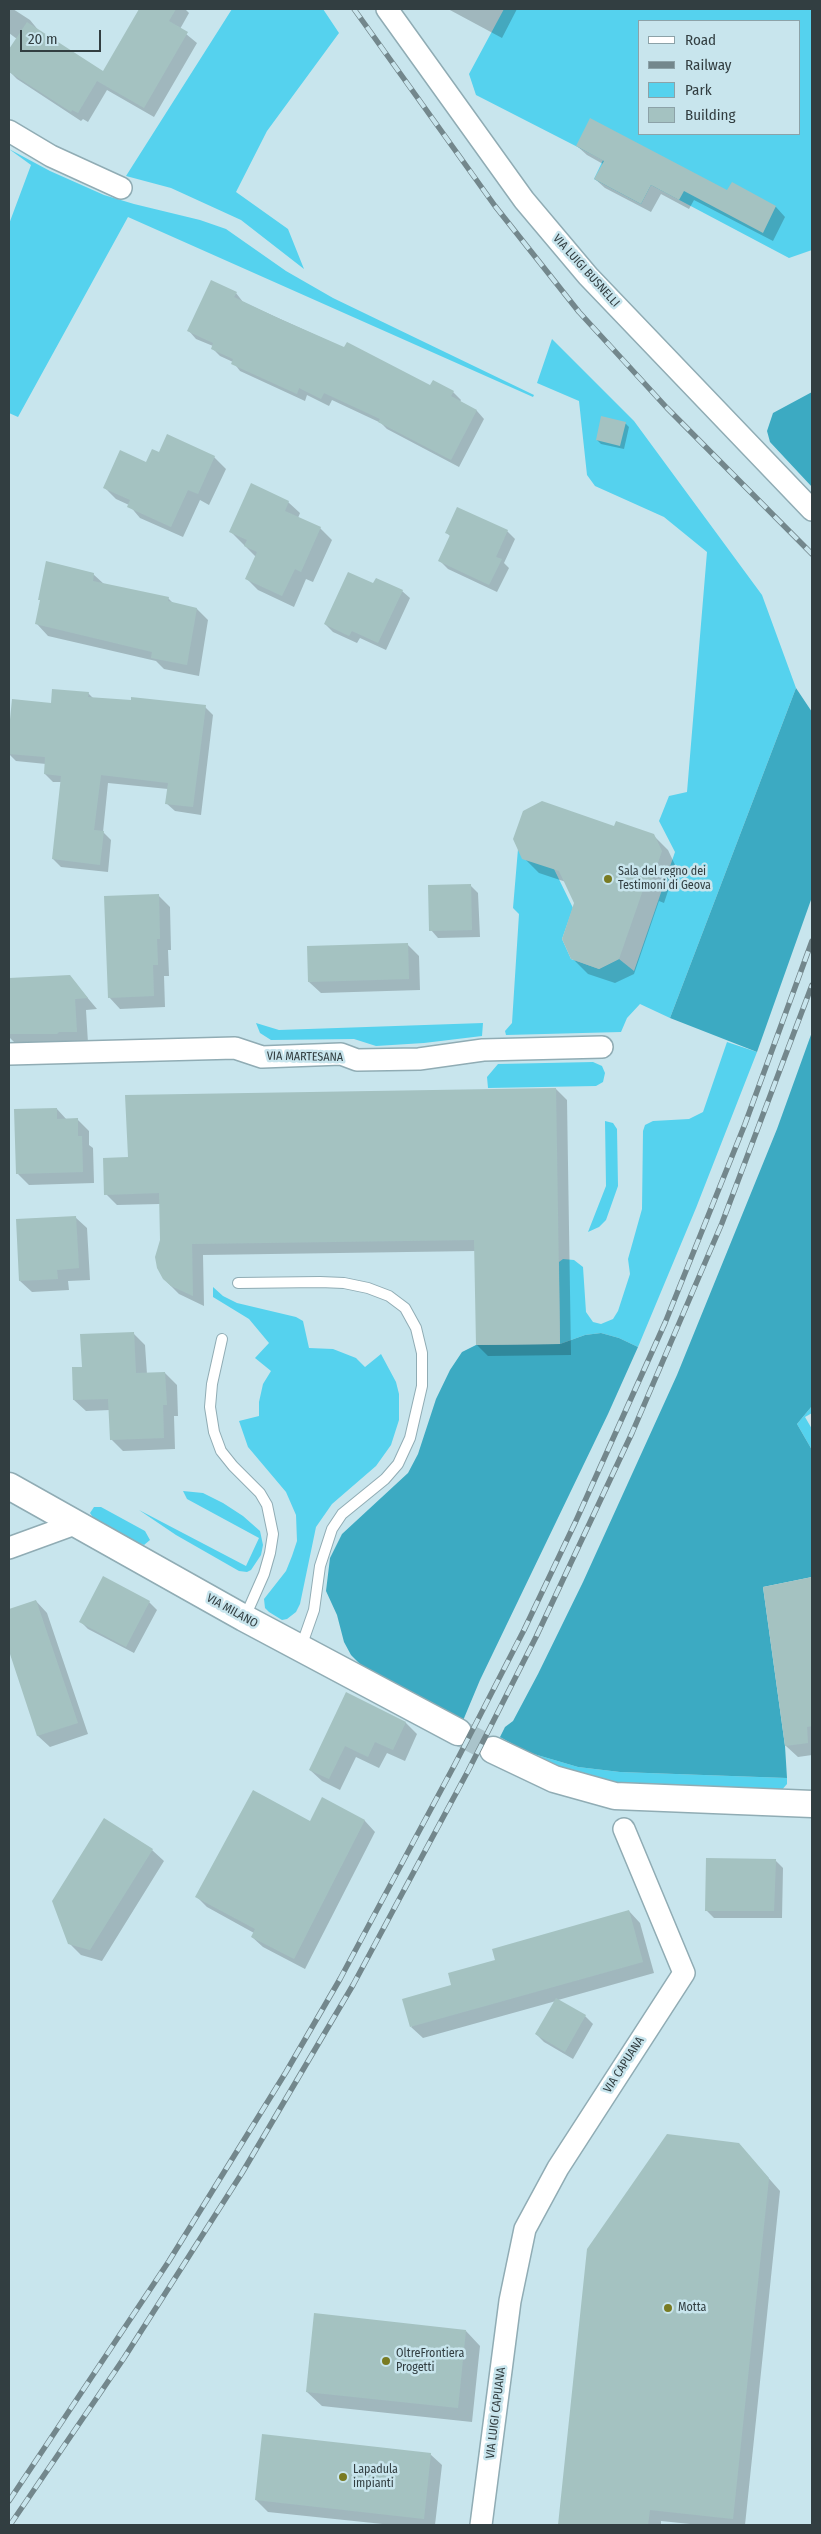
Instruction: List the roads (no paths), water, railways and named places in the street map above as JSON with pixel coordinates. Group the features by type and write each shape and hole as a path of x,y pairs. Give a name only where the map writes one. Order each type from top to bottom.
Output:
{"street":[{"name":"VIA LUIGI BUSNELLI","path":"386,9 486,150 588,276 812,510"},
{"path":"9,131 59,160 121,188"},
{"name":"VIA MARTESANA","path":"9,1054 235,1048 262,1057 341,1054 358,1060 418,1059 482,1050 602,1047"},
{"name":"VIA MILANO","path":"9,1486 244,1618 458,1732"},
{"path":"9,1548 75,1524"},
{"path":"493,1750 554,1779 616,1796 812,1804"},
{"name":"VIA CAPUANA","path":"510,2301 525,2229 558,2168 684,1973 624,1829"},
{"name":"VIA LUIGI CAPUANA","path":"481,2525 510,2301"}],"lane":[{"path":"238,1283 320,1282 344,1283 368,1288 389,1296 405,1308 416,1328 422,1353 422,1386 410,1438 398,1464 385,1479 342,1514 332,1529 320,1566 314,1610 301,1648"},
{"path":"222,1339 212,1384 210,1407 214,1432 221,1450 233,1466 260,1493 267,1506 272,1534 270,1553 264,1574 244,1618"}],"tunnel":[{"path":"458,1732 493,1750"}],"railway":[{"path":"354,9 495,206 579,312 667,408 812,554"},
{"path":"9,2501 169,2261 286,2072 340,1979 524,1630 575,1523 665,1323 745,1124 812,941"},
{"path":"10,2525 124,2358 242,2173 353,1985 468,1771 536,1637 632,1433 722,1223 812,985"}],"place":[{"name":"Sala del regno dei Testimoni di Geova","path":"608,879"},
{"name":"Motta","path":"668,2308"},
{"name":"OltreFrontiera Progetti","path":"386,2361"},
{"name":"Lapadula impianti","path":"343,2477"}]}
